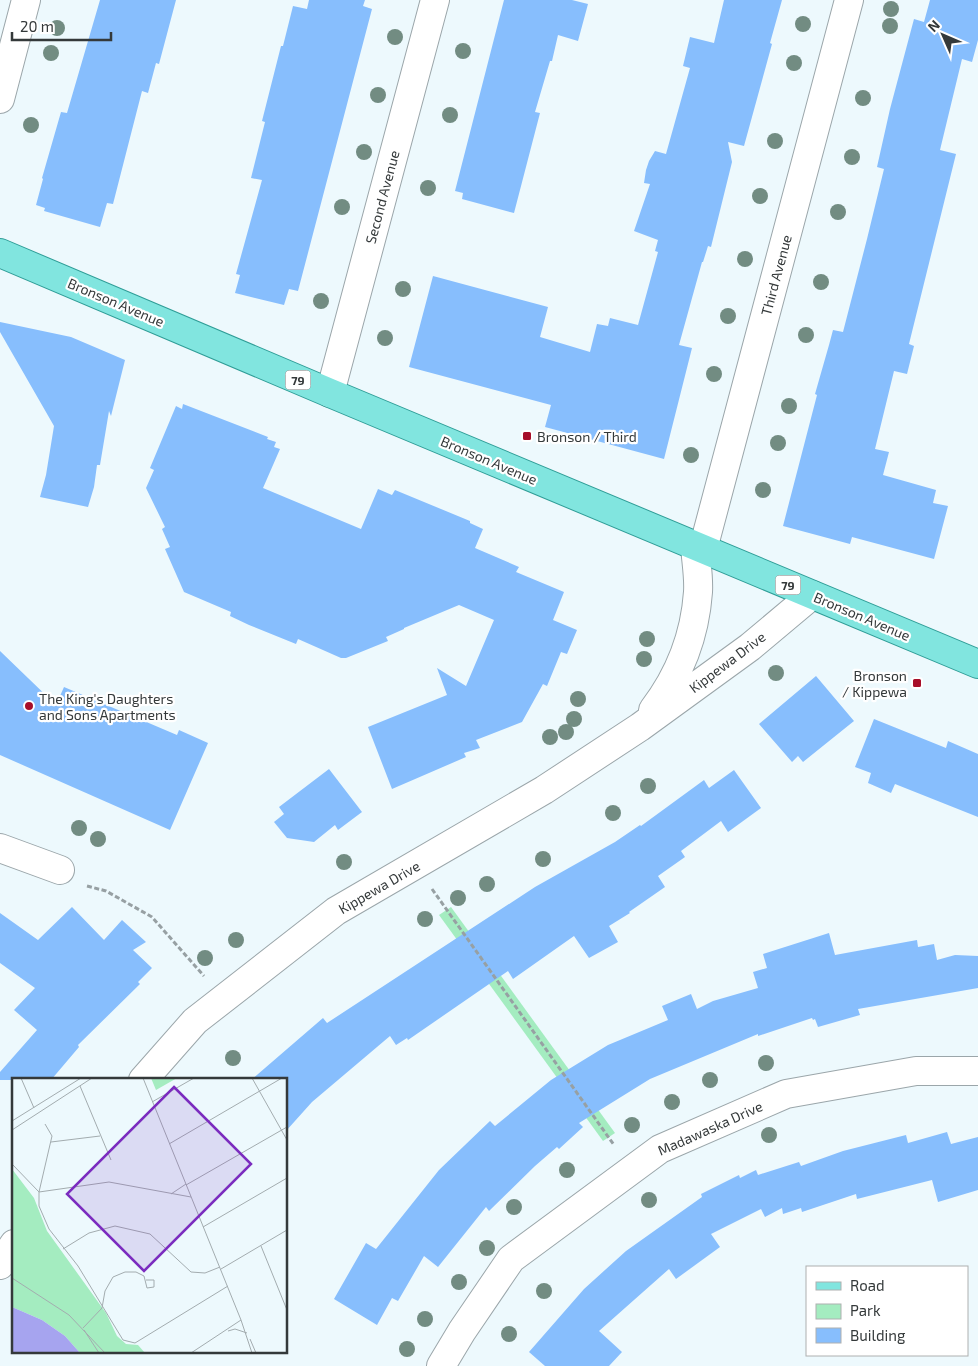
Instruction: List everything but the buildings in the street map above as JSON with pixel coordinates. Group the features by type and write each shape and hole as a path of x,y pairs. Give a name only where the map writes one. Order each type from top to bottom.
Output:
{"main road":[{"name":"Bronson Avenue","path":"0,252 330,393 978,664"}],"street":[{"path":"0,100 26,0"},
{"name":"Second Avenue","path":"330,393 435,0"},
{"name":"Third Avenue","path":"699,548 849,0"},
{"name":"Kippewa Drive","path":"640,727 667,692 682,660 691,634 698,591 699,548"},
{"name":"Kippewa Drive","path":"146,1078 195,1022 336,911 544,790 640,727 750,648 812,595"},
{"path":"0,848 60,870"},
{"name":"Madawaska Drive","path":"441,1366 462,1331 511,1259 660,1149 786,1094 916,1070 978,1071"},
{"path":"0,1265 12,1247"}],"path":[{"path":"418,864 436,896 632,1169"},
{"path":"60,870 85,886 106,891 152,917 225,998"}],"green space":[{"path":"451,907 615,1133 603,1141 439,915"}],"place":[{"name":"Bronson / Third","path":"527,436"},
{"name":"Bronson / Kippewa","path":"917,683"},
{"name":"The King's Daughters and Sons Apartments","path":"29,706"}]}
